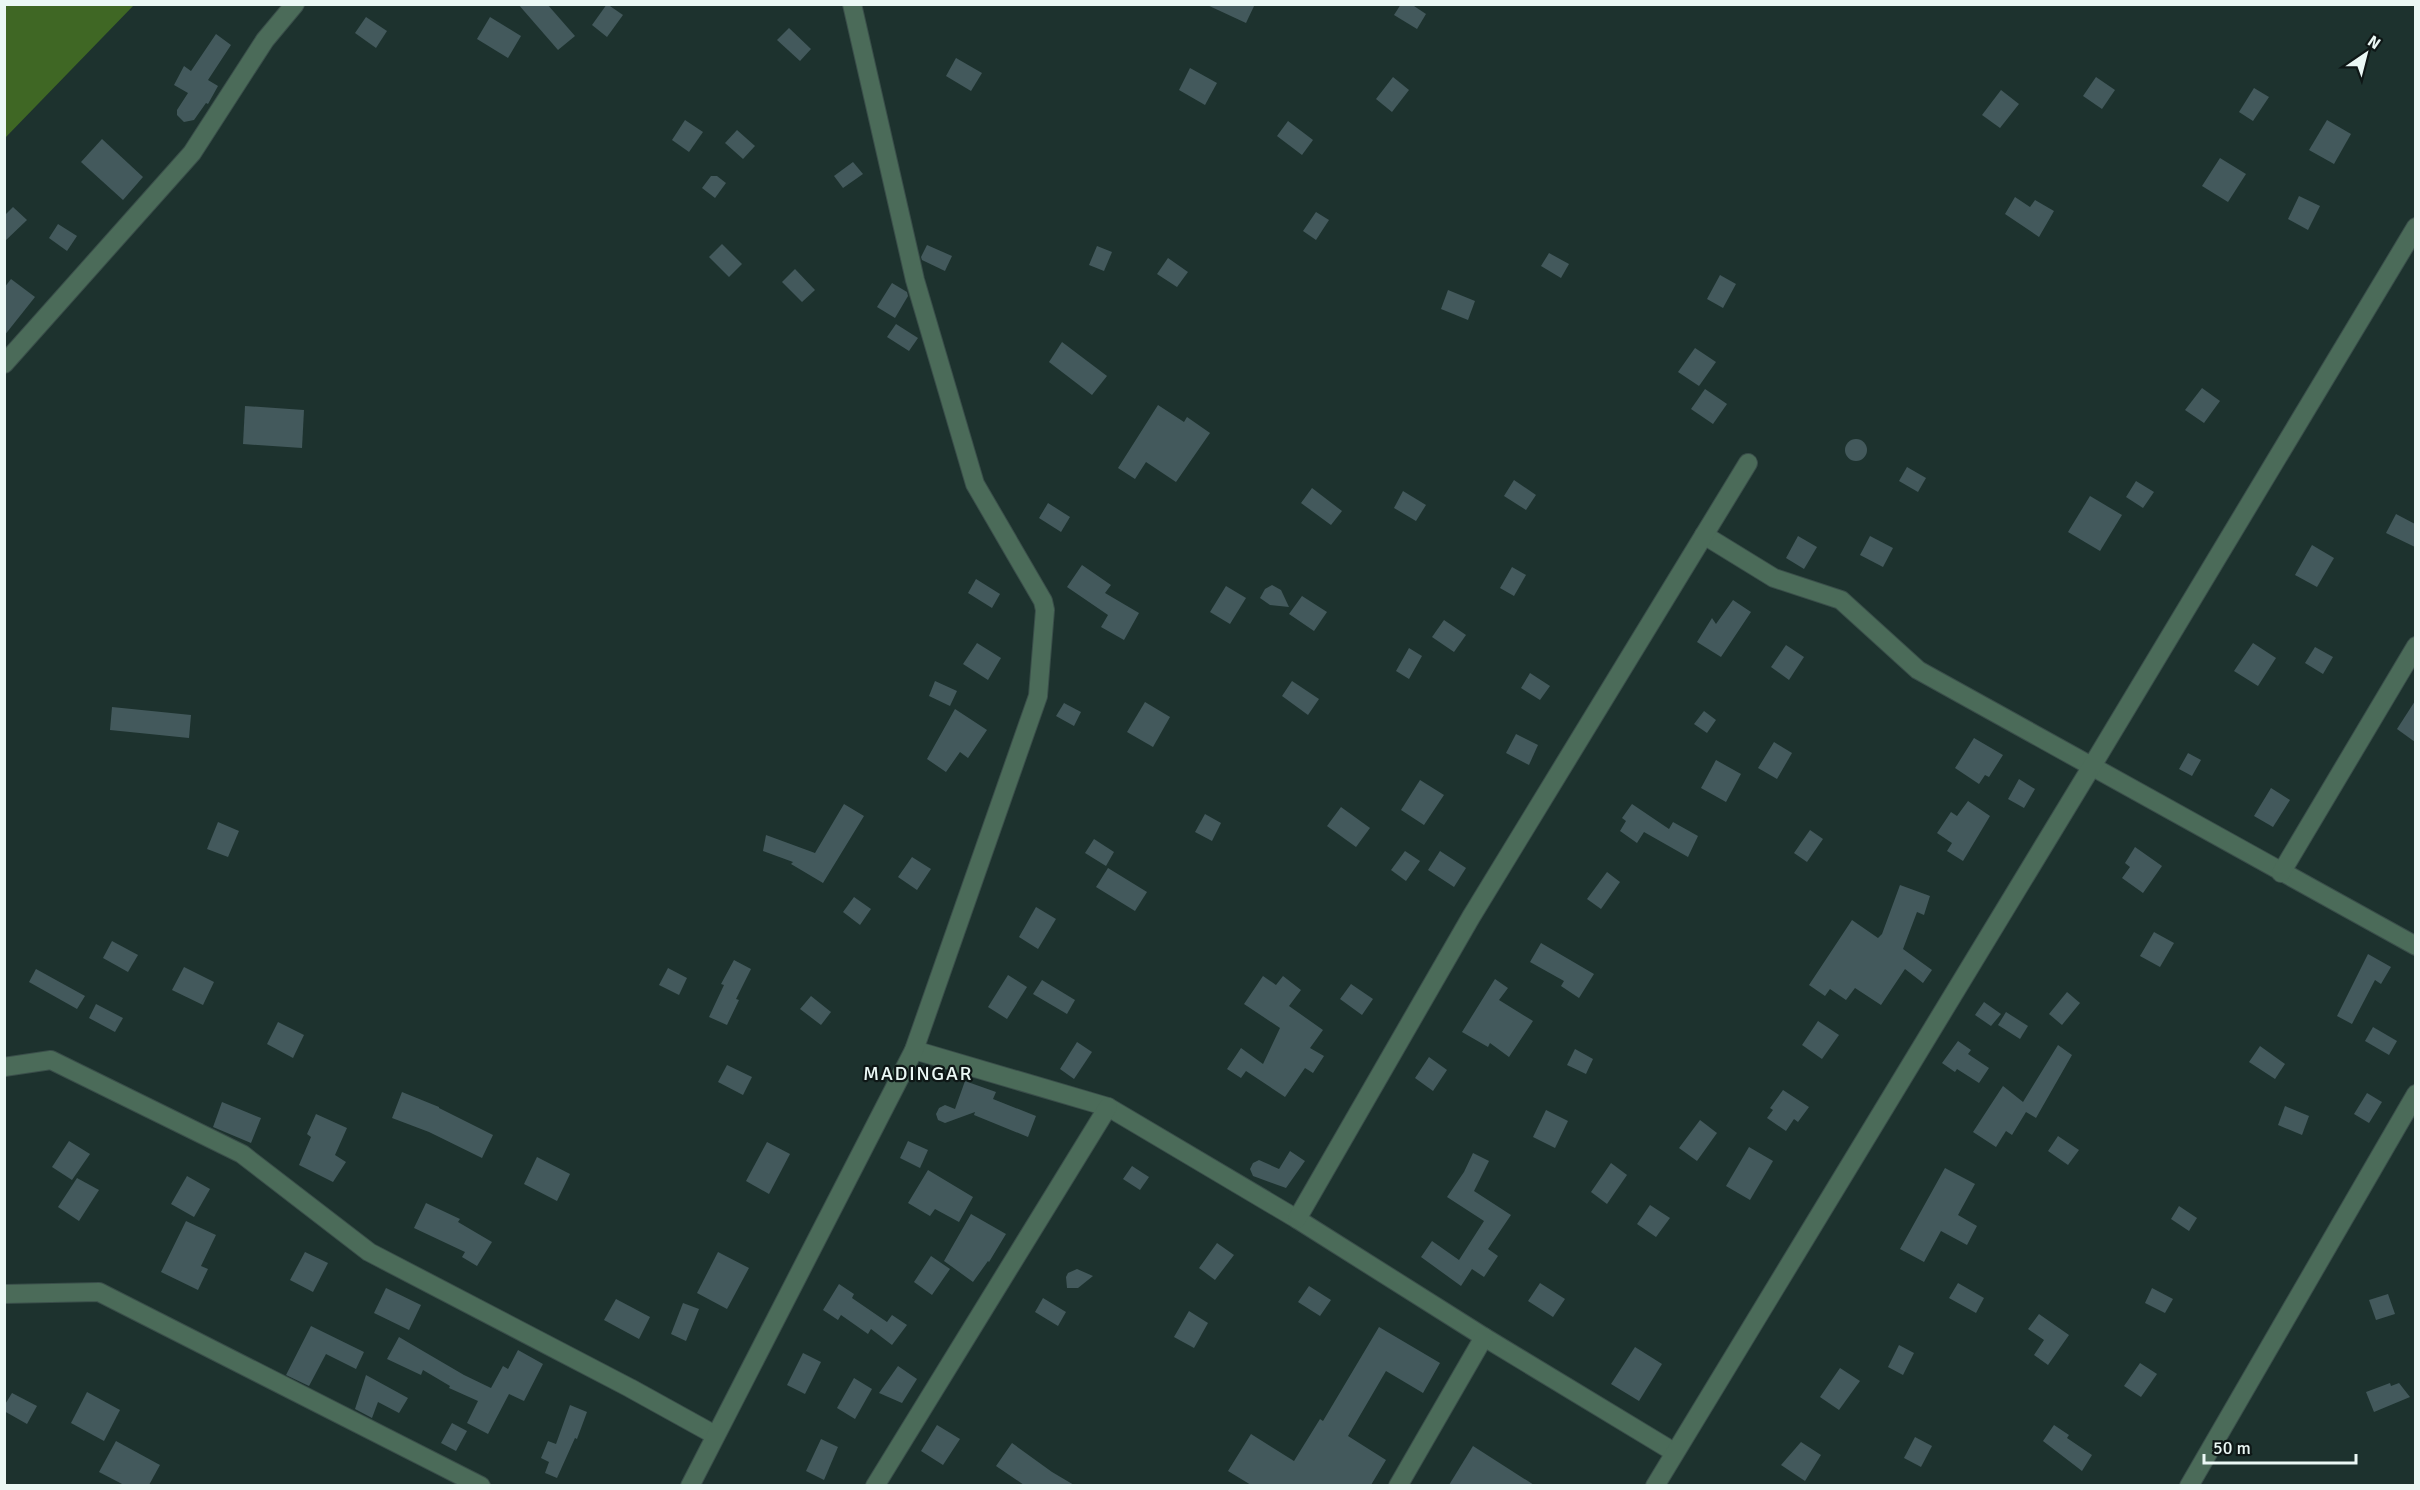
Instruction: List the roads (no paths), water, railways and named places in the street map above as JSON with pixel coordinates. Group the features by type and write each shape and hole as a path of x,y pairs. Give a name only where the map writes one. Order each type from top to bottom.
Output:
{"street":[{"path":"4,364 192,153 265,40 295,4"},
{"path":"690,1485 914,1050 1038,696 1045,610 1043,601 975,484 915,280 852,4"},
{"path":"1655,1485 2415,227"},
{"path":"1297,1219 1471,917 1748,463"},
{"path":"1704,535 1774,578 1841,600 1918,670 2415,946"},
{"path":"2281,873 2415,646"},
{"path":"914,1050 1107,1107 1297,1219 1484,1337 1674,1452"},
{"path":"4,1067 51,1060 242,1154 369,1252 630,1388 715,1435"},
{"path":"2189,1485 2415,1094"},
{"path":"875,1485 1107,1107"},
{"path":"4,1294 99,1292 481,1485"},
{"path":"1398,1485 1484,1337"}],"district":[{"name":"MADINGAR","path":"918,1073"}]}
